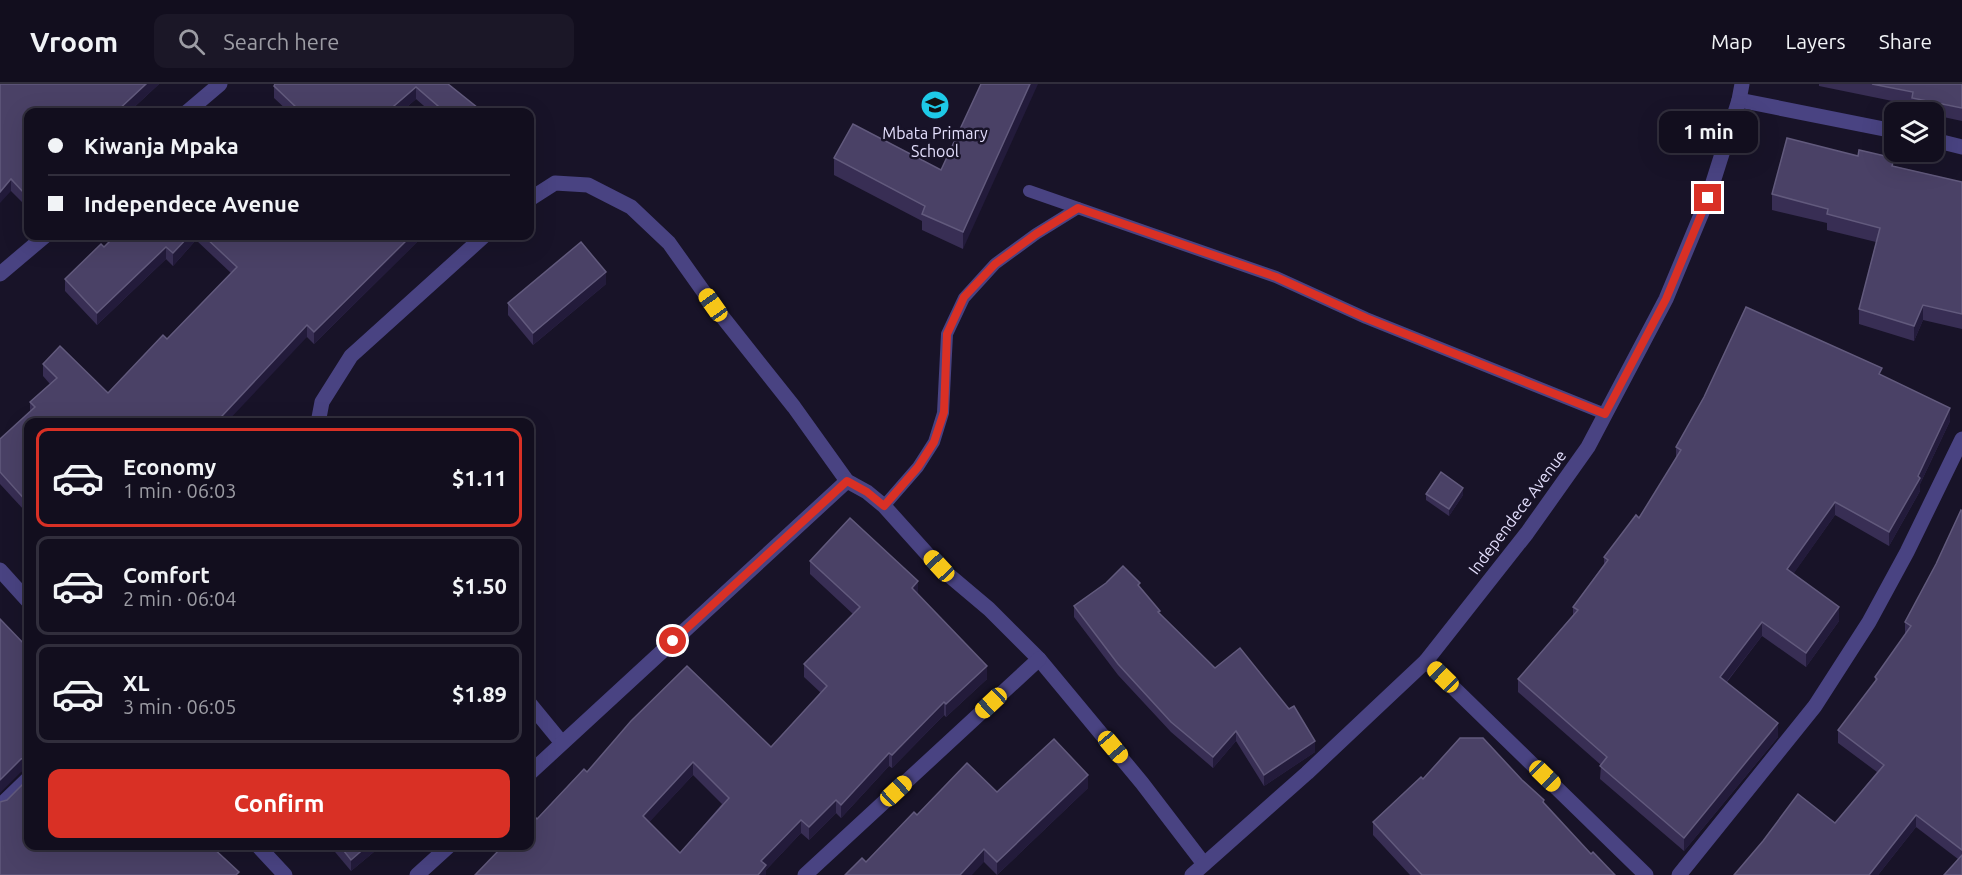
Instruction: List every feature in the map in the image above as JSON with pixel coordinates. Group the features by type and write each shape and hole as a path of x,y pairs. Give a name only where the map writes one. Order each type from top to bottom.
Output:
{"street":[{"path":"192,108 220,84"},
{"name":"Independece Avenue","path":"1192,875 1426,661 1527,533 1588,447 1666,299 1708,198 1742,84"},
{"path":"1739,100 1884,129"},
{"path":"1944,142 1962,147"},
{"path":"534,196 555,183 588,185 631,207 669,243 713,305 794,407 847,481 867,492 884,506 939,566 989,609 1039,659 1143,783 1204,864"},
{"path":"0,274 40,240"},
{"path":"319,418 322,402 351,356 480,240"},
{"path":"1679,875 1815,706 1869,622 1907,552 1962,438"},
{"path":"534,769 847,481"},
{"path":"0,570 24,597"},
{"path":"805,875 1039,659"},
{"path":"1426,661 1646,875"},
{"path":"534,709 562,743"},
{"path":"0,806 24,783"},
{"path":"262,850 285,875"},
{"path":"417,875 445,850"}],"lane":[{"path":"1029,191 1276,277 1366,318 1605,414"},
{"path":"884,506 918,467 934,442 944,412 947,334 964,297 995,264 1036,234 1078,208"}],"building":[{"path":"0,84 146,84 120,108 24,108 24,193 11,179 0,192"},
{"path":"275,84 448,84 478,108 440,108 416,87 392,108 297,108 274,86"},
{"path":"981,84 1030,84 963,232 922,214 925,206 834,158 853,124 941,170"},
{"path":"1872,84 1962,84 1962,108 1944,104 1944,102 1912,98 1913,92"},
{"path":"1787,138 1858,156 1859,150 1884,156 1884,162 1893,162 1892,166 1962,182 1962,314 1923,305 1914,326 1859,309 1880,228 1827,214 1828,209 1772,194"},
{"path":"111,240 185,240 173,253 166,247 97,313 65,279 101,244 104,247"},
{"path":"208,240 407,240 314,332 307,325 222,416 224,418 24,418 24,499 0,472 0,439 35,407 30,402 57,378 43,364 60,346 108,393 163,335 167,339 237,267"},
{"path":"581,242 606,272 533,333 508,303"},
{"path":"1746,307 1882,368 1879,374 1950,408 1918,476 1920,478 1889,532 1835,502 1787,569 1839,607 1806,653 1762,622 1720,677 1778,723 1684,838 1600,766 1607,757 1518,679 1578,610 1573,607 1608,560 1604,557 1636,515 1639,518 1681,450 1676,447 1704,397"},
{"path":"1441,472 1463,488 1449,509 1426,494"},
{"path":"1961,510 1962,850 1916,815 1869,875 1734,875 1798,794 1835,823 1884,765 1838,730 1877,679 1875,677 1911,626 1905,622"},
{"path":"850,518 918,581 912,588 987,666 946,704 944,702 892,755 889,753 841,805 836,800 809,827 801,820 761,861 766,865 758,875 475,875 499,850 534,850 534,816 537,819 584,769 587,772 631,721 687,666 771,747 827,686 804,664 860,607 810,561","holes":["693,762 729,798 680,853 643,816"]},
{"path":"1123,566 1140,583 1138,585 1160,611 1158,612 1215,668 1240,648 1289,709 1294,706 1315,741 1264,775 1236,731 1213,757 1171,722 1118,664 1074,606 1106,583"},
{"path":"0,619 24,644 24,758 0,780"},
{"path":"1460,738 1483,738 1544,800 1543,802 1591,854 1593,852 1615,875 1422,875 1373,822 1421,777 1423,779"},
{"path":"1054,739 1088,775 997,862 984,849 960,875 845,875 862,858 866,862 914,812 917,815 967,763 997,792"},
{"path":"24,783 24,850 215,850 239,872 236,875 0,875 0,802 7,800"},
{"path":"343,850 362,850 351,860"},
{"path":"1962,855 1962,875 1944,875"}],"place":[{"name":"Mbata Primary School","path":"935,105"}],"route":[{"path":"673,641 847,481 867,492 884,506 918,467 934,442 944,412 947,334 964,297 995,264 1036,234 1078,208 1276,277 1366,318 1605,414 1666,299 1708,198"}]}
